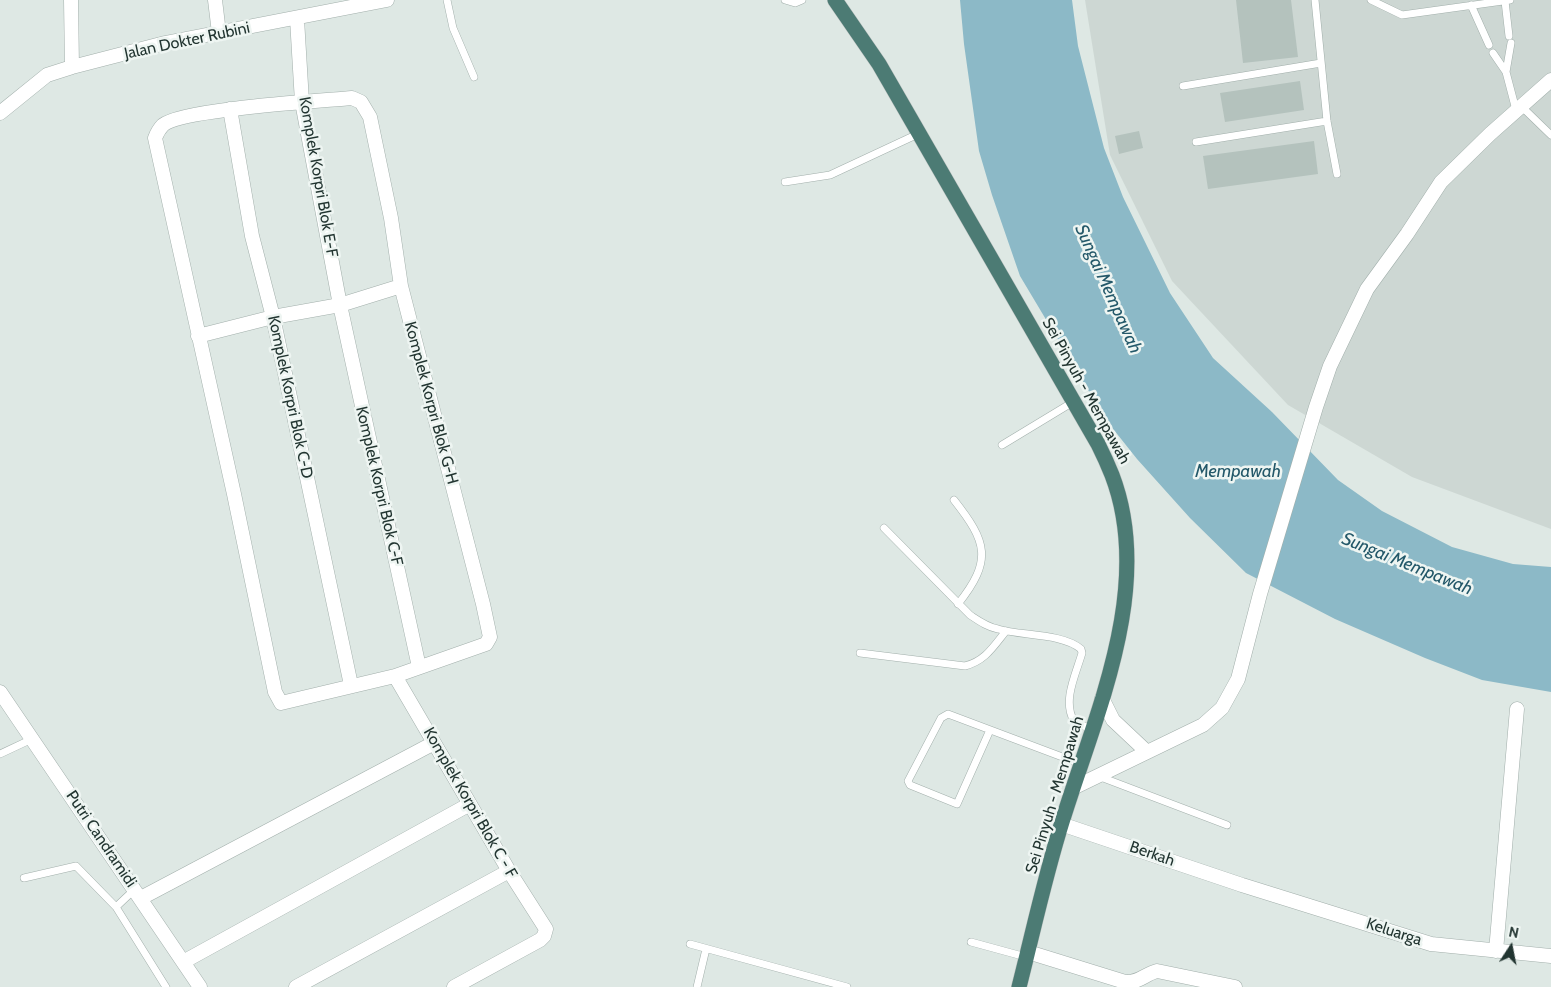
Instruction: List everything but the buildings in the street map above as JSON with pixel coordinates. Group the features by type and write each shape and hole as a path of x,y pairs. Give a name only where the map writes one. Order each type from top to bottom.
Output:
{"highway":[{"name":"Sei Pinyuh - Mempawah","path":"835,0 879,64 1073,401 1113,476 1125,540 1126,582 1121,628 1093,730 1061,824 1019,987"}],"street":[{"path":"71,0 72,67"},
{"path":"215,0 219,33"},
{"name":"Jalan Dokter Rubini","path":"0,113 48,75 72,67 165,43 297,19 387,0"},
{"name":"Komplek Korpri Blok E-F","path":"297,19 302,90 340,305"},
{"path":"1073,788 1203,725 1222,708 1238,679 1260,594 1330,366 1367,289 1407,234 1441,182 1551,80"},
{"path":"302,90 230,109 176,119 164,124 155,138 198,336 273,317 340,305 401,286"},
{"name":"Komplek Korpri Blok G-H","path":"198,336 278,701 281,703 291,702 351,685 395,676 486,644 490,634 401,286 370,117 361,102 352,98 302,90"},
{"name":"Komplek Korpri Blok C-D","path":"230,109 252,236 273,317 351,685"},
{"name":"Komplek Korpri Blok C-F","path":"340,305 419,667"},
{"name":"Komplek Korpri Blok C - F","path":"395,676 509,872 546,929 544,936 540,940 454,987"},
{"name":"Putri Candramidi","path":"0,692 200,987"},
{"path":"1102,698 1113,720 1146,751"},
{"path":"1496,952 1517,708"},
{"path":"138,893 434,743"},
{"path":"183,962 470,804"},
{"name":"Berkah","path":"1061,824 1242,885"},
{"path":"296,987 509,872"},
{"name":"Keluarga","path":"1242,885 1431,944 1551,956"},
{"path":"1027,955 1125,982 1138,981 1149,973 1157,971 1235,987"}],"lane":[{"path":"446,0 453,28 474,77"},
{"path":"785,0 795,4 802,0"},
{"path":"1315,0 1327,121 1337,174"},
{"path":"1371,0 1402,15 1507,0 1510,39 1506,72"},
{"path":"1471,6 1488,45"},
{"path":"1493,53 1506,72 1519,108 1551,136"},
{"path":"1183,86 1321,63"},
{"path":"1196,142 1327,121"},
{"path":"785,182 830,175 918,134"},
{"path":"1002,445 1073,401"},
{"path":"954,500 974,524 979,539 982,562 975,583 958,604"},
{"path":"884,528 958,604 983,624 1006,631 1062,640 1081,649 1082,653 1069,697 1069,707 1074,721 1093,730"},
{"path":"860,653 965,666 977,663 987,655 1006,631"},
{"path":"990,730 958,804 910,785 908,781 944,715 948,714 1081,764"},
{"path":"0,754 32,739"},
{"path":"1098,776 1227,825"},
{"path":"24,878 76,866 116,907 166,987"},
{"path":"116,907 138,893"},
{"path":"971,942 1027,955"},
{"path":"690,944 847,987"},
{"path":"697,987 706,948"}],"shaded area":[{"path":"1085,0 1551,0 1551,529 1412,477 1288,405 1172,281 1110,155"}],"water":[{"name":"Mempawah","path":"960,0 1072,0 1078,46 1104,148 1123,197 1170,293 1213,358 1272,412 1338,480 1382,511 1452,547 1513,564 1551,567 1551,692 1482,680 1425,658 1335,619 1246,573 1190,518 1137,459 1106,420 1020,276 979,151 964,44"}],"water label":[{"name":"Sungai Mempawah","path":"1108,289"},
{"name":"Sungai Mempawah","path":"1407,564"}]}
